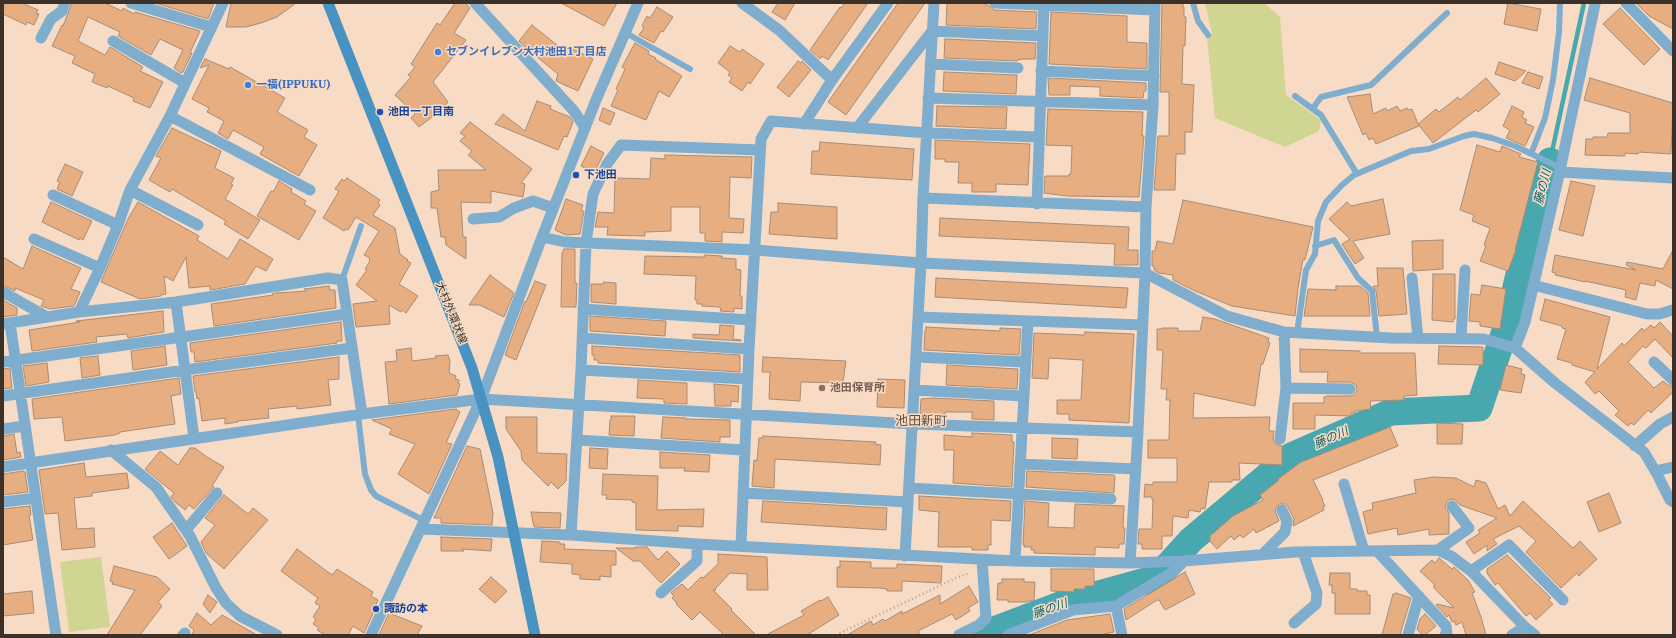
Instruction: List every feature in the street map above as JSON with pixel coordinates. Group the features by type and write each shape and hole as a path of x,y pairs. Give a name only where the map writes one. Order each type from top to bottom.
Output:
{"main road":[{"name":"大村外環状線","path":"328,3 472,368 498,457 535,635"}],"street":[{"path":"41,38 51,19 62,11 65,3"},
{"path":"79,312 118,226 130,190 170,116 223,3"},
{"path":"475,3 574,111 585,128"},
{"path":"371,635 481,399 553,208 638,3"},
{"path":"742,3 779,30 832,80"},
{"path":"804,124 832,80 888,3"},
{"path":"904,556 913,424 923,198 934,3"},
{"path":"995,3 1155,6 1153,105 1146,208 1145,273 1138,432 1130,564"},
{"path":"1512,347 1524,322 1533,286 1560,169 1594,3"},
{"path":"1626,3 1673,51"},
{"path":"136,4 211,27"},
{"path":"1036,204 1044,4"},
{"path":"932,31 1043,36"},
{"path":"857,128 932,31"},
{"path":"113,41 185,83"},
{"path":"930,64 1018,68"},
{"path":"1041,71 1154,76"},
{"path":"928,98 1153,105"},
{"path":"170,116 310,190"},
{"path":"741,546 744,450 760,150 761,139 771,121 927,133 1038,137"},
{"path":"571,535 583,338 586,243 593,194 607,164 621,145 760,150"},
{"path":"1560,169 1673,178"},
{"path":"130,190 198,226"},
{"path":"53,195 118,226"},
{"path":"923,198 1146,208"},
{"path":"473,219 499,217 514,208 533,201 553,208"},
{"path":"542,237 565,242 755,250 921,263 1145,273 1227,316 1284,332 1376,337 1484,339 1512,347 1555,383 1644,452 1670,500 1673,502"},
{"path":"34,239 100,268"},
{"path":"1461,338 1465,270"},
{"path":"56,635 15,360 6,324 79,312 176,302 328,278 342,280 360,414"},
{"path":"1412,278 1418,338"},
{"path":"1533,286 1647,314 1659,314 1673,310"},
{"path":"3,292 47,317"},
{"path":"176,302 194,438"},
{"path":"584,309 751,320"},
{"path":"3,362 347,314"},
{"path":"918,317 1142,325"},
{"path":"1016,562 1028,321"},
{"path":"1280,439 1286,388 1284,332"},
{"path":"583,338 749,349"},
{"path":"3,396 352,348"},
{"path":"916,357 1026,362"},
{"path":"1654,362 1673,380"},
{"path":"581,370 748,379"},
{"path":"1286,388 1350,389"},
{"path":"914,390 1024,396"},
{"path":"3,467 360,414 481,399 913,424 1138,432"},
{"path":"1635,446 1660,424 1673,416"},
{"path":"3,429 25,426"},
{"path":"577,440 744,450"},
{"path":"111,450 156,487 190,536 216,588 226,603 260,632 277,635"},
{"path":"1020,464 1136,469"},
{"path":"1655,471 1673,467"},
{"path":"1344,484 1364,551"},
{"path":"909,488 1112,499"},
{"path":"186,530 217,493"},
{"path":"742,493 908,502"},
{"path":"3,502 36,498"},
{"path":"1438,550 1469,528 1452,506"},
{"path":"1262,555 1285,532 1287,521 1282,510"},
{"path":"423,525 514,533 571,535 697,544 1016,562 1130,564 1303,552 1438,550 1451,556 1471,571 1525,627 1536,635"},
{"path":"661,593 696,561 697,544"},
{"path":"1471,571 1509,545 1563,600"},
{"path":"1377,551 1446,626 1447,634 1445,635"},
{"path":"1294,623 1316,604 1317,593 1303,552"},
{"path":"959,635 979,625 986,618 982,560"},
{"path":"1008,635 1073,610 1116,606 1173,572 1183,561"},
{"path":"1408,635 1419,596"},
{"path":"1116,606 1122,635"},
{"path":"1512,635 1525,627"}],"lane":[{"path":"1193,3 1198,21 1208,35"},
{"path":"1531,154 1545,118 1553,80 1559,32 1560,3"},
{"path":"1313,108 1321,97 1371,86 1447,13"},
{"path":"626,33 690,69"},
{"path":"1295,96 1321,115 1357,174"},
{"path":"1297,333 1306,270 1315,254 1318,221 1326,202 1342,185 1357,174 1411,151 1429,149 1464,136 1474,134 1508,143 1560,169"},
{"path":"342,280 361,226"},
{"path":"1315,246 1334,240 1358,278 1372,291 1376,337"},
{"path":"360,414 366,474 371,490 376,496 423,525"}],"path":[{"path":"836,635 958,577 980,570 982,560"}],"green space":[{"path":"1205,3 1264,3 1280,17 1286,95 1321,120 1319,131 1285,147 1215,118 1207,38 1212,33"},
{"path":"101,557 110,627 69,632 60,562"}],"building":[{"path":"3,3 22,3 38,10 36,13 39,14 34,25 27,22 26,25 3,14"},
{"path":"72,3 105,3 122,11 123,8 134,14 135,12 200,31 190,53 192,53 183,72 181,73 174,68 183,50 160,39 151,55 118,36 120,32 88,17 78,41 105,55 110,47 143,67 140,71 163,82 150,108 133,101 134,98 108,86 107,88 92,82 95,74 72,63 75,56 52,46 62,25 63,26"},
{"path":"155,3 214,3 208,19"},
{"path":"231,3 296,3 277,17 261,23 246,27 226,27"},
{"path":"455,3 465,3 470,8 454,33 466,40 433,82 448,102 441,110 419,127 411,118 415,114 395,95 411,77 408,75 415,67 411,64 437,23 440,25"},
{"path":"561,3 617,3 604,26"},
{"path":"778,3 795,3 785,20 772,12"},
{"path":"845,3 868,3 828,60 822,56 820,59 810,50 840,7 841,8"},
{"path":"898,3 925,3 846,115 828,102"},
{"path":"947,3 985,3 985,5 988,5 994,10 1037,12 1036,29 946,25"},
{"path":"1162,3 1183,3 1184,17 1186,17 1185,46 1183,45 1182,84 1194,85 1192,132 1185,132 1185,154 1176,154 1175,190 1154,190 1158,136 1169,136 1169,92 1160,92"},
{"path":"1508,3 1541,9 1537,31 1504,24"},
{"path":"1636,3 1673,3 1673,29 1649,16"},
{"path":"657,7 673,17 663,32 661,31 654,43 639,35 644,28 642,26 647,16 650,18"},
{"path":"1620,8 1660,49 1644,65 1603,24"},
{"path":"1051,12 1127,16 1127,42 1147,43 1147,69 1049,64"},
{"path":"532,25 568,54 571,48 593,59 578,91 556,81 558,74 519,41"},
{"path":"945,39 1036,43 1035,59 1023,59 1017,61 944,58"},
{"path":"635,43 649,51 648,54 656,58 655,59 682,76 669,97 659,91 646,120 611,106 618,90 616,89 625,69 622,67"},
{"path":"730,46 740,52 742,49 764,64 750,84 748,82 742,91 729,82 732,78 728,75 730,72 718,63"},
{"path":"205,59 229,69 230,67 285,98 277,112 308,130 304,137 317,145 299,176 260,154 264,147 233,130 228,139 218,133 224,121 207,112 209,108 192,99 209,65 200,68"},
{"path":"798,61 801,63 802,61 811,70 789,97 777,87"},
{"path":"1499,62 1526,71 1515,81 1495,74"},
{"path":"944,72 1017,75 1016,94 943,91"},
{"path":"1528,72 1543,77 1539,89 1522,83"},
{"path":"1048,78 1146,83 1146,91 1144,91 1143,98 1100,96 1100,87 1070,86 1070,95 1049,95"},
{"path":"1486,78 1500,94 1478,112 1476,110 1433,143 1418,124 1436,109 1439,112 1458,97 1460,100"},
{"path":"1590,78 1673,103 1671,154 1639,152 1638,154 1625,153 1625,156 1585,155 1586,139 1593,139 1593,137 1607,137 1608,133 1630,133 1630,113 1584,100"},
{"path":"1370,94 1373,114 1386,108 1387,111 1397,106 1400,111 1407,108 1408,110 1412,109 1419,126 1376,144 1373,138 1369,140 1366,133 1363,135 1347,97"},
{"path":"537,101 551,106 550,109 570,117 573,122 567,137 564,136 558,150 495,124 503,114 525,131"},
{"path":"937,106 1007,107 1006,129 936,126"},
{"path":"1512,106 1524,112 1522,117 1527,120 1525,123 1534,127 1525,146 1506,138 1510,130 1503,126"},
{"path":"603,108 615,113 610,125 599,120"},
{"path":"1048,109 1143,112 1142,136 1144,136 1139,197 1067,196 1044,193 1045,176 1069,176 1069,174 1071,174 1072,146 1046,145"},
{"path":"470,122 532,169 521,183 525,184 523,197 491,191 491,203 461,202 463,237 466,237 466,259 446,245 445,237 441,237 437,208 431,208 431,192 439,190 438,170 486,170 468,155 472,151 460,141 465,136 460,133"},
{"path":"172,128 221,151 215,168 234,178 231,184 233,185 225,199 260,220 248,239 224,224 226,221 172,189 170,192 149,180 161,158 156,156"},
{"path":"935,140 1030,144 1028,185 996,184 996,192 972,192 972,183 958,183 959,162 945,162 945,159 935,159"},
{"path":"820,142 914,149 912,180 811,174 812,151 819,151"},
{"path":"1477,145 1500,152 1502,146 1521,154 1519,157 1538,162 1516,250 1508,271 1480,261 1486,246 1484,245 1490,228 1472,221 1474,215 1460,210"},
{"path":"591,146 604,153 595,171 590,171 581,166"},
{"path":"665,155 752,157 751,178 730,177 729,218 744,219 743,233 722,232 722,242 705,241 705,233 700,233 700,207 671,207 671,231 645,232 645,236 607,235 608,227 595,227 598,212 614,213 615,178 650,179 651,158 665,159"},
{"path":"65,164 83,172 72,196 57,189 60,182 57,181"},
{"path":"347,178 380,200 378,203 380,205 373,215 395,228 400,254 411,263 399,284 418,296 406,313 402,310 401,312 389,305 390,324 356,327 353,304 377,301 356,285 367,270 365,269 370,261 370,258 364,255 379,231 356,217 348,230 346,229 344,231 323,218 339,191 335,189 342,179 344,181"},
{"path":"279,181 292,189 291,192 306,201 304,204 316,211 299,240 257,216 271,191 273,192"},
{"path":"1571,181 1595,186 1583,236 1559,230"},
{"path":"566,199 583,205 581,211 584,211 580,234 566,235 555,230"},
{"path":"1383,199 1390,234 1353,241 1364,258 1355,264 1342,244 1350,239 1329,219 1347,202 1351,206"},
{"path":"1183,200 1313,227 1305,260 1303,259 1295,316 1232,306 1173,280 1173,275 1159,273 1154,270 1154,266 1152,266 1152,251 1155,251 1157,241 1173,244"},
{"path":"51,202 92,221 83,240 80,238 79,240 42,222"},
{"path":"138,202 199,236 197,240 228,259 240,239 273,259 266,271 256,266 245,284 210,290 210,286 189,288 186,257 173,281 164,276 166,294 140,299 101,282 128,219"},
{"path":"778,203 837,207 837,239 769,234 771,212 778,212"},
{"path":"940,218 1129,227 1128,250 1138,250 1138,265 1114,265 1115,244 939,236"},
{"path":"1443,240 1443,269 1413,271 1412,241"},
{"path":"32,246 81,268 71,289 80,292 74,306 50,309 41,306 44,300 15,288 15,291 3,285 3,257 23,269"},
{"path":"564,249 575,249 575,283 577,283 576,307 561,307 562,253"},
{"path":"1673,250 1673,289 1656,280 1655,286 1640,283 1636,300 1625,297 1626,290 1555,275 1556,273 1552,272 1555,255 1636,270 1626,265 1627,262 1663,269"},
{"path":"705,255 736,259 736,269 741,270 740,296 742,296 742,309 734,308 734,312 720,311 721,308 719,307 702,306 702,304 697,304 697,300 695,300 696,276 644,274 645,256 705,257"},
{"path":"1377,268 1403,268 1407,314 1379,316 1376,291 1373,286 1378,286"},
{"path":"1433,274 1455,274 1455,319 1453,319 1453,322 1432,320"},
{"path":"490,275 514,293 504,317 480,305 469,305"},
{"path":"936,278 1128,288 1126,308 935,297"},
{"path":"535,281 546,285 516,360 505,355 525,301 526,302"},
{"path":"604,282 616,283 616,304 591,302 591,284 603,284"},
{"path":"1482,285 1506,289 1500,329 1480,326 1480,322 1469,321 1471,294 1480,295"},
{"path":"329,286 330,290 335,290 336,308 214,326 211,304 273,295 272,294 276,293 307,291 304,289"},
{"path":"1336,286 1360,286 1368,293 1370,316 1304,316 1308,289 1336,290"},
{"path":"1545,299 1610,317 1597,369 1622,343 1624,346 1642,328 1644,331 1651,325 1654,328 1660,322 1673,336 1673,358 1655,339 1646,348 1643,346 1628,362 1654,388 1663,381 1673,387 1673,392 1651,413 1648,410 1634,425 1631,423 1628,426 1615,415 1619,411 1599,391 1595,394 1585,382 1595,372 1557,359 1566,329 1562,328 1562,326 1540,320"},
{"path":"3,300 17,308 17,315 3,317"},
{"path":"163,311 164,332 128,338 127,334 96,337 97,342 32,351 29,330 80,322 76,321"},
{"path":"590,316 666,321 665,336 590,331"},
{"path":"1203,317 1215,319 1269,338 1268,342 1270,343 1263,364 1261,364 1255,406 1194,393 1193,418 1270,417 1269,431 1274,431 1273,439 1276,444 1282,446 1282,465 1239,463 1240,480 1232,480 1232,482 1209,482 1205,509 1201,508 1200,512 1189,510 1188,518 1173,516 1172,536 1162,536 1162,549 1142,549 1142,544 1138,544 1139,529 1152,529 1153,500 1152,497 1144,497 1145,484 1153,485 1153,482 1177,482 1177,458 1148,458 1148,440 1169,440 1170,400 1166,400 1167,389 1161,389 1163,350 1157,350 1157,329 1178,328 1178,331 1200,331"},
{"path":"341,322 342,341 337,341 337,343 195,362 194,352 191,352 190,343"},
{"path":"720,325 734,326 733,339 741,341 693,338 693,334 719,335"},
{"path":"926,327 1000,331 1000,328 1021,329 1019,355 924,350"},
{"path":"1085,332 1134,334 1129,423 1069,420 1069,414 1057,414 1057,400 1081,400 1083,360 1049,358 1048,379 1032,378 1034,333 1084,335"},
{"path":"165,346 167,365 133,370 131,351"},
{"path":"592,346 740,355 740,372 598,363 598,360 594,360 594,355 592,355"},
{"path":"1439,346 1483,347 1483,365 1438,364"},
{"path":"411,348 412,361 448,355 450,361 449,373 456,376 455,379 459,380 458,383 460,384 457,395 389,404 385,362 397,361 396,350"},
{"path":"1300,349 1360,351 1360,353 1415,353 1417,395 1404,396 1404,400 1370,401 1371,409 1355,411 1355,413 1351,413 1351,416 1315,415 1315,429 1293,429 1293,403 1324,403 1324,397 1350,396 1354,395 1357,390 1356,385 1350,382 1327,382 1328,372 1300,372"},
{"path":"98,356 100,375 82,378 80,358"},
{"path":"339,357 339,379 328,380 331,405 297,409 297,406 268,409 269,418 238,421 225,424 225,418 202,421 199,398 197,399 195,392 193,376"},
{"path":"763,357 846,361 843,382 801,382 800,401 769,399 770,372 762,372"},
{"path":"47,363 49,382 26,386 23,366"},
{"path":"947,365 1018,369 1017,389 946,385"},
{"path":"1506,365 1522,369 1521,374 1525,375 1521,393 1500,390"},
{"path":"10,368 12,388 3,389 3,369"},
{"path":"179,378 181,394 171,396 175,424 120,432 115,435 65,441 62,417 34,419 32,399"},
{"path":"878,379 905,380 904,408 877,407"},
{"path":"638,380 687,383 687,404 664,403 664,399 637,398"},
{"path":"714,384 739,386 738,402 731,401 731,406 715,406"},
{"path":"934,398 994,401 994,420 972,419 972,412 945,412 945,415 920,414 921,399"},
{"path":"456,409 460,412 446,443 452,444 429,494 398,474 415,444 389,434 392,429 372,420"},
{"path":"611,416 635,416 634,436 609,435"},
{"path":"506,417 537,417 537,453 567,454 566,481 558,489 551,482 548,486 522,460 521,451 506,429"},
{"path":"663,417 730,420 730,437 720,437 720,442 661,438"},
{"path":"1437,423 1463,424 1462,444 1437,444"},
{"path":"1390,427 1398,446 1313,480 1323,500 1325,506 1323,507 1324,510 1293,526 1294,519 1288,507 1286,504 1279,504 1275,510 1279,521 1256,533 1254,529 1243,538 1240,535 1234,540 1231,536 1217,549 1210,541 1210,536 1233,516 1263,500 1260,495 1301,462"},
{"path":"972,433 1012,435 1012,442 1014,442 1012,487 953,483 954,450 944,450 944,435 972,437"},
{"path":"14,434 17,453 20,452 21,457 3,460 3,436"},
{"path":"763,436 876,442 875,444 881,445 880,465 775,459 774,488 752,486 754,460 757,461 759,438 763,438"},
{"path":"1052,438 1078,439 1077,459 1052,458"},
{"path":"467,446 480,449 493,513 492,525 441,523 441,518 434,518"},
{"path":"190,448 195,448 224,467 212,486 214,487 194,509 189,505 185,510 171,497 174,493 145,469 160,451 178,465"},
{"path":"590,448 608,449 607,469 589,468"},
{"path":"660,452 710,455 709,472 684,471 685,468 660,468"},
{"path":"84,463 86,477 127,473 129,488 92,493 92,496 74,498 77,529 94,528 95,547 62,550 58,513 45,514 39,470"},
{"path":"1027,471 1114,475 1114,493 1026,487"},
{"path":"25,472 28,492 3,495 4,474"},
{"path":"603,474 658,476 657,510 704,509 703,527 678,526 678,531 636,530 636,503 632,502 632,500 606,499 607,495 602,495"},
{"path":"1434,477 1456,478 1474,487 1476,480 1486,483 1498,509 1505,505 1510,516 1523,501 1573,548 1580,541 1597,559 1579,576 1577,573 1561,588 1526,552 1536,541 1519,526 1493,539 1497,544 1487,551 1487,545 1474,554 1466,542 1480,533 1478,530 1497,518 1460,505 1455,500 1451,499 1447,501 1445,507 1449,513 1449,534 1429,535 1429,529 1398,535 1397,528 1368,534 1363,512 1373,509 1372,503 1416,493 1414,480"},
{"path":"1609,493 1621,523 1599,532 1587,502"},
{"path":"224,495 248,514 253,508 268,520 224,569 206,553 201,542 215,525 205,518"},
{"path":"919,496 1011,501 1010,521 991,520 991,545 988,545 988,550 972,550 972,547 938,547 939,512 919,510"},
{"path":"763,501 887,508 886,530 761,522"},
{"path":"1025,501 1049,503 1048,527 1074,528 1075,504 1124,506 1124,544 1119,544 1119,548 1095,547 1095,555 1034,553 1034,550 1031,550 1032,547 1024,547 1025,545 1023,545"},
{"path":"30,506 31,515 29,515 33,540 3,545 3,509"},
{"path":"531,512 561,513 560,528 534,527"},
{"path":"172,523 187,546 169,559 153,537"},
{"path":"441,537 492,539 491,551 462,549 464,551 441,551"},
{"path":"542,541 560,542 560,544 565,544 564,549 616,551 616,565 611,565 611,577 600,576 600,580 580,579 580,575 572,574 572,564 540,562"},
{"path":"647,547 658,560 667,551 680,564 661,583 640,561 633,561 616,548"},
{"path":"297,549 332,575 337,569 373,592 371,596 378,600 364,633 353,626 348,635 325,635 317,630 319,628 313,624 316,619 313,617 320,606 315,603 318,598 281,571"},
{"path":"718,554 767,557 768,590 747,590 747,574 730,573 715,589 716,590 713,590 756,635 724,635 700,612 692,620 672,598 674,596 671,593 682,584 688,590 701,577 703,578 718,564"},
{"path":"1507,555 1551,598 1548,600 1553,604 1536,620 1530,613 1526,616 1498,583 1495,585 1487,573 1487,569"},
{"path":"1439,558 1452,569 1454,567 1468,580 1475,592 1472,593 1486,635 1466,635 1462,622 1456,625 1454,621 1452,622 1449,615 1447,617 1436,605 1454,608 1434,588 1434,584 1420,571 1432,560 1435,563"},
{"path":"840,561 871,562 871,568 897,568 897,564 942,566 941,583 902,581 902,591 887,591 887,589 879,588 837,587 837,567 840,567"},
{"path":"114,566 157,577 170,589 158,602 162,606 140,635 107,635 135,590 112,584 113,582 110,581"},
{"path":"1051,569 1094,569 1094,586 1085,586 1085,589 1074,589 1074,592 1051,591"},
{"path":"1185,572 1195,594 1165,610 1159,600 1157,600 1126,620 1124,609"},
{"path":"1330,573 1350,573 1350,589 1367,591 1367,595 1370,595 1370,614 1335,614 1335,593 1332,593 1332,585 1329,585"},
{"path":"491,577 507,591 495,603 479,589"},
{"path":"1002,579 1024,579 1024,582 1035,582 1034,601 1008,602 1008,600 997,600 998,583 1002,583"},
{"path":"969,586 978,602 968,608 970,611 956,620 952,614 918,631 920,635 847,635 871,621 873,625 883,619 885,621 902,611 902,614 940,595 940,604"},
{"path":"32,591 34,613 3,616 3,594"},
{"path":"1396,593 1411,598 1400,635 1382,635 1393,594"},
{"path":"208,595 217,602 210,613 203,604"},
{"path":"828,597 839,615 807,635 766,635 804,615 801,611"},
{"path":"197,613 211,625 222,615 257,635 192,635 194,630 189,626"},
{"path":"389,613 422,626 417,635 379,635"},
{"path":"1110,614 1114,632 1100,635 1029,635 1067,620"},
{"path":"1425,614 1436,626 1425,635 1422,635 1417,629 1420,619"}],"waterway":[{"path":"1550,161 1584,3"},
{"name":"藤の川","path":"981,635 1063,604 1149,580 1162,572 1191,540 1291,456 1391,412 1479,408 1508,322 1522,261 1550,161"}],"place":[{"name":"セブンイレブン大村池田1丁目店","path":"438,52"},
{"name":"一福(IPPUKU)","path":"248,85"},
{"name":"池田一丁目南","path":"380,112"},
{"name":"下池田","path":"576,175"},
{"name":"池田保育所","path":"822,388"},
{"name":"諏訪の本","path":"376,609"}],"district":[{"name":"池田新町","path":"921,421"}]}
